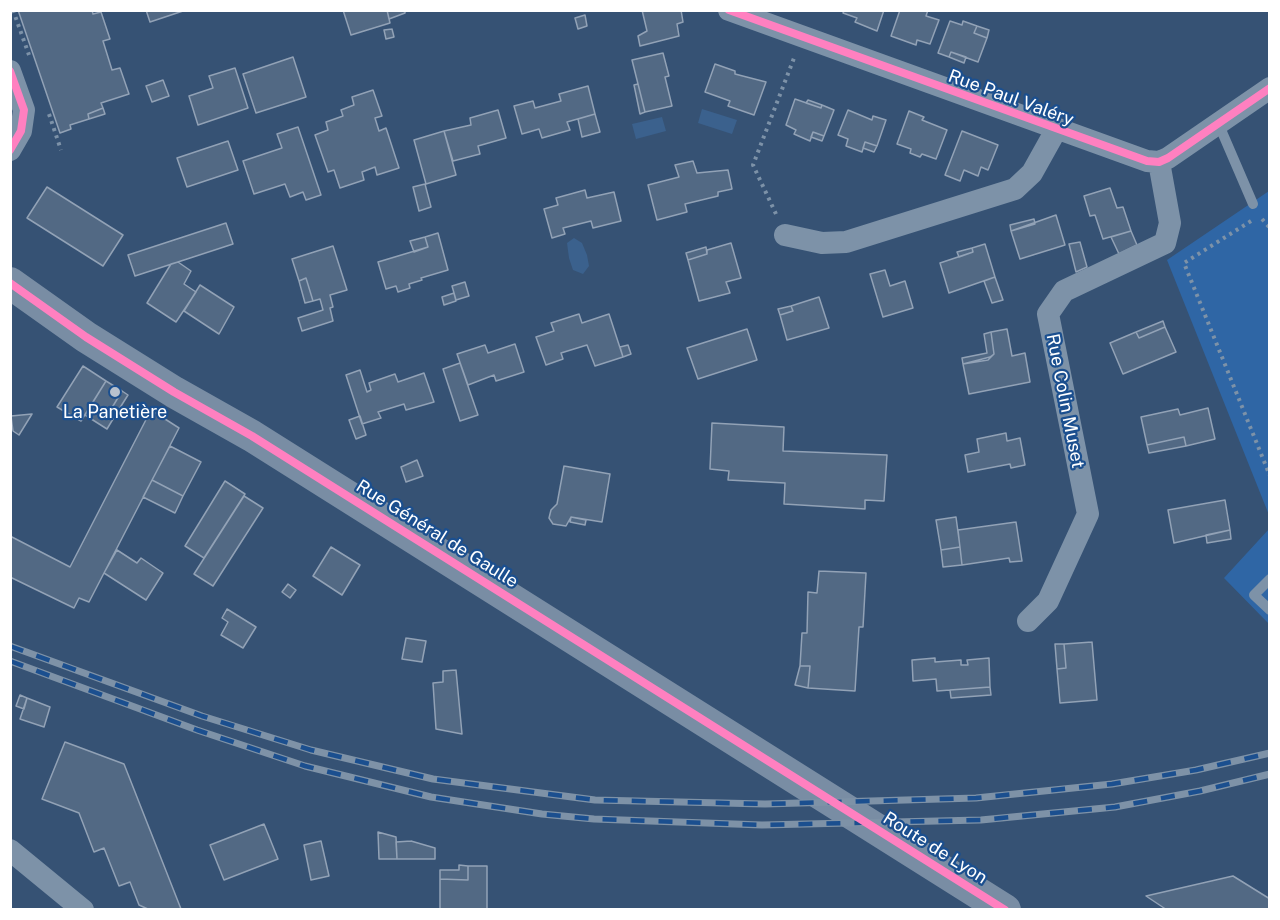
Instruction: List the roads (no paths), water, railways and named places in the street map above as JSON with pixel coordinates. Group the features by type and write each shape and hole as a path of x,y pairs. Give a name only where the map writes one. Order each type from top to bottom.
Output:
{"main road":[{"name":"Rue Général de Gaulle","path":"10,283 86,337 174,392 262,442 849,811"},
{"name":"Rue Général de Gaulle","path":"10,302 86,337"},
{"name":"Route de Lyon","path":"849,811 1005,909"}],"street":[{"name":"Rue Paul Valéry","path":"729,10 1056,130 1147,161 1159,162"},
{"path":"10,71 24,110 21,131 10,150"},
{"path":"1159,162 1219,125 1269,88"},
{"path":"785,235 822,243 846,242 1015,189 1032,173 1056,130"},
{"name":"Rue Colin Muset","path":"1028,621 1048,601 1088,514 1048,314 1064,291 1164,243 1170,223 1159,162"},
{"path":"10,850 83,909"}],"lane":[{"path":"1219,125 1253,204"},
{"path":"1269,579 1254,594 1269,610"}],"railway":[{"path":"10,646 202,716 311,750 433,779 595,800 765,804 976,798 1112,784 1196,770 1270,753"},
{"path":"10,661 197,730 305,766 431,797 542,814 594,819 762,825 981,820 1115,807 1200,791 1270,774"}],"place":[{"name":"La Panetière","path":"115,392"}]}
